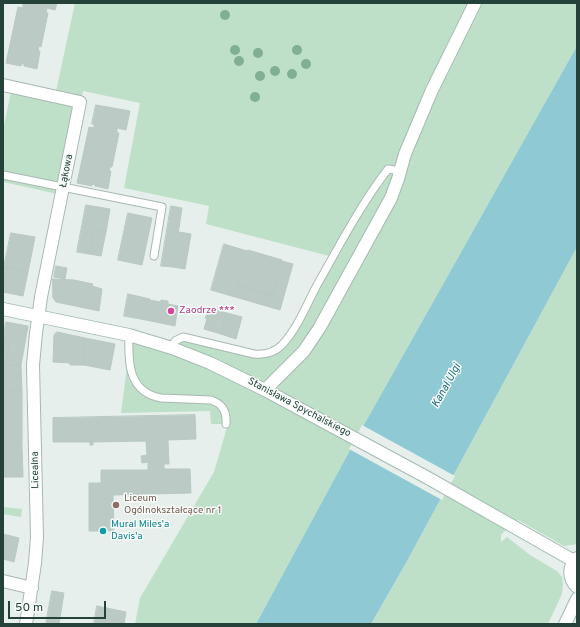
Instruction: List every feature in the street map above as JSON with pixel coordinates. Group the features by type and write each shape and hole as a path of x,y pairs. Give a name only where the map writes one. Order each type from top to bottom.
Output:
{"street":[{"path":"265,390 304,351 320,328 391,198 406,154 432,90 474,3"},
{"name":"Łąkowa","path":"3,85 80,102 38,316"},
{"name":"Stanisława Spychalskiego","path":"3,309 129,335 172,348 210,363 265,390 428,478 510,525 575,559"},
{"name":"Licealna","path":"26,624 32,588 37,537 33,365 38,316"},
{"path":"575,559 571,567 570,574 577,587"},
{"path":"3,581 32,588"},
{"path":"565,624 577,598"}],"lane":[{"path":"172,348 175,342 183,337 189,337 254,354 262,355 276,350 289,336 330,262 377,184 388,169 401,170"},
{"path":"3,175 162,207 154,256"},
{"path":"129,335 128,360 131,366 132,375 140,389 154,396 211,400 217,402 225,410 226,424"}],"green space":[{"path":"75,3 577,3 577,46 356,439 256,624 135,624 140,598 214,472 228,424 211,424 210,411 121,413 128,359 129,335 171,348 183,337 262,355 281,345 333,257 206,224 209,206 124,188 140,103 83,91 62,195 3,182 3,130 12,87 55,96"},
{"path":"577,247 577,544 564,546 518,520 510,525 501,535 501,542 507,537 530,555 557,571 562,577 562,594 548,624 371,624 407,561"},
{"path":"3,507 22,509 21,517 3,514"}],"water":[{"name":"Kanał Ulgi","path":"577,46 577,247 407,561 371,624 256,624 356,439"}],"pier":[{"path":"362,425 455,476 442,500 349,449"}],"building":[{"path":"23,3 57,3 55,10 47,8 46,13 48,13 41,47 39,46 38,51 40,51 37,69 24,66 24,64 21,64 21,66 6,63 18,7 23,8"},
{"path":"96,105 130,111 126,130 117,128 117,133 119,133 112,167 110,167 109,171 111,171 108,189 92,184 92,186 77,183 89,127 94,128 94,124 92,124"},
{"path":"86,205 110,209 106,232 94,230 89,254 77,252"},
{"path":"171,206 182,208 173,267 161,266"},
{"path":"128,213 152,218 142,265 118,260"},
{"path":"94,230 106,232 101,256 89,254"},
{"path":"179,232 191,234 185,269 173,267"},
{"path":"11,233 35,237 28,272 4,267"},
{"path":"224,244 247,251 237,285 272,295 282,261 293,264 280,310 211,290"},
{"path":"248,250 282,260 272,295 237,285"},
{"path":"56,266 67,268 65,279 54,277"},
{"path":"4,267 28,272 23,296 3,292"},
{"path":"53,279 74,280 93,284 92,286 102,289 99,311 56,302 53,298"},
{"path":"128,294 150,299 146,320 124,316"},
{"path":"149,300 161,302 161,300 168,301 168,304 178,306 175,326 146,320"},
{"path":"210,308 227,313 221,334 204,329 207,319 205,318 207,314 208,315"},
{"path":"227,313 242,317 236,339 221,334"},
{"path":"6,322 28,326 21,365 3,366 3,362 6,362 10,342 3,341"},
{"path":"57,332 85,338 84,365 70,365 70,363 53,362 54,335"},
{"path":"85,338 115,344 110,370 84,365"},
{"path":"3,341 10,342 6,362 3,362"},
{"path":"21,365 22,390 3,391 3,366"},
{"path":"22,390 22,416 3,416 3,391"},
{"path":"195,415 196,439 168,440 169,464 164,464 164,469 190,469 191,493 113,495 114,531 89,531 89,483 101,483 101,470 148,470 148,462 142,463 141,456 147,455 146,441 93,442 93,445 90,445 90,442 53,442 53,418"},
{"path":"3,416 22,416 22,447 3,447"},
{"path":"3,447 22,447 23,477 3,477"},
{"path":"3,534 19,538 14,562 3,559"},
{"path":"52,591 64,593 59,624 46,624"},
{"path":"97,606 126,612 124,624 94,624"}],"place":[{"name":"Zaodrze ***","path":"171,311"},
{"name":"Liceum Ogólnokształcące nr 1","path":"116,505"},
{"name":"Mural Miles'a Davis'a","path":"103,531"}]}
